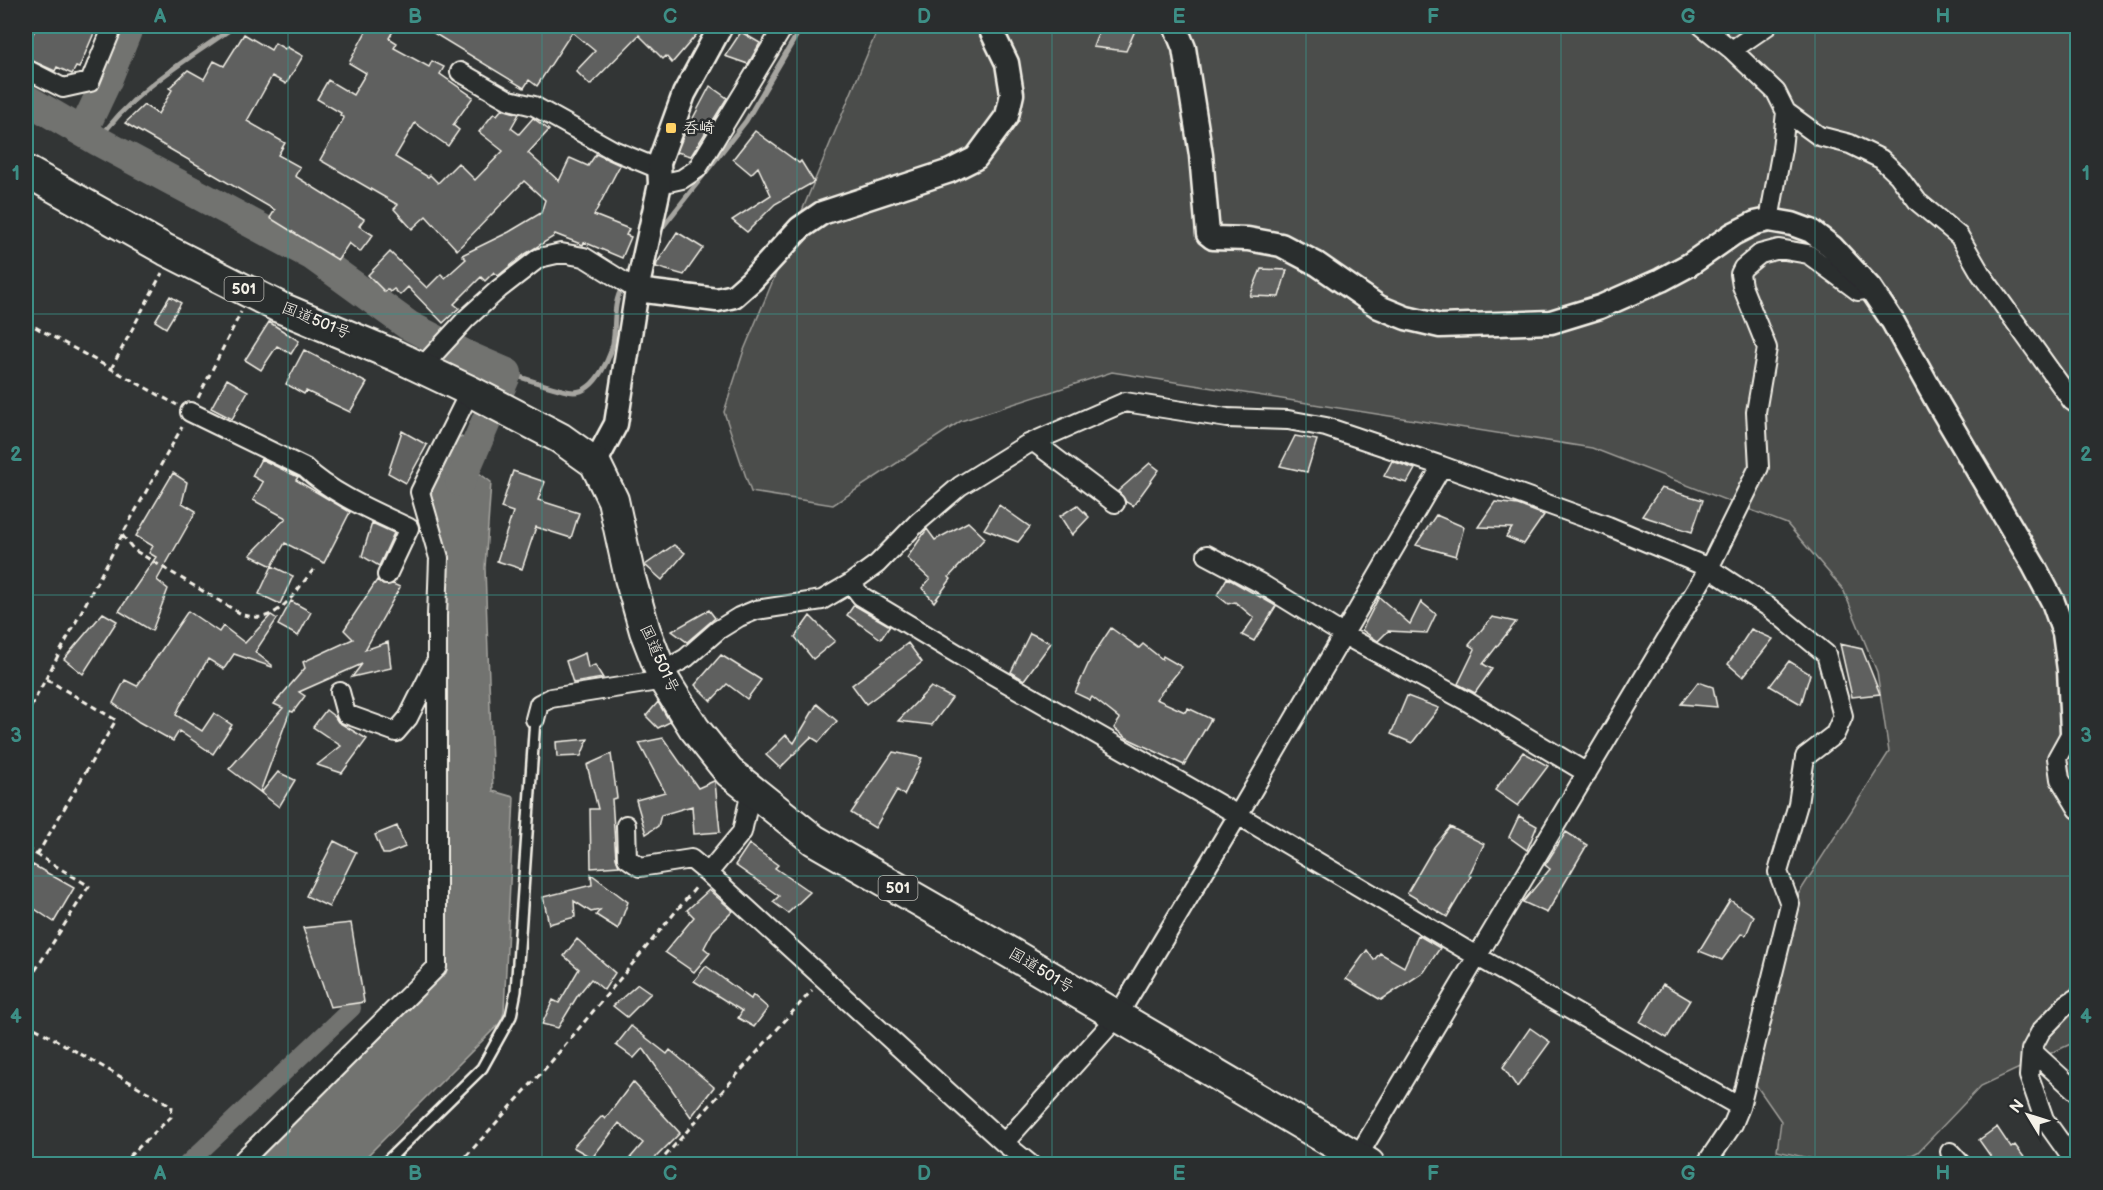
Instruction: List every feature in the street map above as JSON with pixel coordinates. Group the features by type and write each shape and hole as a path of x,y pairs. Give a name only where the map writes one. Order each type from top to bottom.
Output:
{"highway":[{"name":"国道501号","path":"26,171 173,253 279,307 340,331 428,360 470,391 560,438 596,464 613,500 630,578 645,630 663,676 694,728 729,772 814,840 1363,1160"}],"street":[{"path":"26,69 63,88 90,82 113,26"},
{"path":"596,464 616,424 637,285 660,176 659,163 684,94 721,26"},
{"path":"460,72 509,100 534,106 660,176 682,179 697,169 784,26"},
{"path":"428,360 499,289 539,258 561,254 584,257 616,277 637,285 717,300 734,296 752,281 800,228 822,213 950,171 976,158 1007,116 1012,94 1007,63 989,26"},
{"path":"1175,26 1184,48 1201,155 1208,234 1213,238 1248,239 1281,245 1317,264 1379,306 1406,318 1440,326 1551,322 1600,307 1661,280 1733,234 1755,223 1769,220 1792,224 1810,231 1832,247 1870,289 1893,322 1938,405 2053,602 2064,633 2075,734 2057,758 2060,779 2078,808"},
{"path":"1702,26 1732,50 1776,92 1786,112 1819,136 1850,144 1881,159 1898,175 1918,202 1959,236 1981,274 2072,401 2078,405"},
{"path":"1732,50 1767,26"},
{"path":"1769,220 1782,149 1786,112"},
{"path":"1363,1160 1478,957 1708,568 1759,467 1756,412 1767,348 1742,286 1740,274 1743,267 1760,254 1779,249 1798,252 1808,254 1858,291 1870,289"},
{"path":"387,574 409,528 420,492 470,391"},
{"path":"535,719 539,704 551,698 663,676 718,630 756,610 822,600 877,564 918,522 960,486 1034,442 1125,402 1227,418 1288,420 1326,428 1442,466 1608,526 1708,568 1770,608 1826,654 1843,716 1835,734 1805,757 1798,804 1778,872 1790,904 1740,1107 1733,1124 1706,1164"},
{"path":"190,412 305,468 319,480 363,507 409,528"},
{"path":"1034,442 1115,503"},
{"path":"1004,1143 1117,1017 1442,466"},
{"path":"239,1164 437,967 439,558 420,492"},
{"path":"1207,555 1260,583 1344,635 1468,702 1587,773"},
{"path":"851,583 861,596 979,667 1740,1107"},
{"path":"340,692 346,714 396,732 408,718 437,660"},
{"path":"708,873 742,832 751,791"},
{"path":"626,825 627,858 640,867 691,860 1030,1164"},
{"path":"2076,1164 2044,1119 2029,1076 2031,1050 2041,1031 2067,1004 2078,997"},
{"path":"2031,1050 2078,1093"}],"lane":[{"path":"384,1164 482,1068 511,1016 516,991 535,719"}],"path":[{"path":"111,369 173,253"},
{"path":"26,716 190,412 251,292"},
{"path":"26,322 190,412"},
{"path":"122,535 134,550 243,615 263,617 279,608 295,594 314,569"},
{"path":"37,855 116,720 46,679"},
{"path":"26,848 89,886 26,985"},
{"path":"459,1164 551,1062 708,873"},
{"path":"658,1164 824,978"},
{"path":"26,1023 172,1106 171,1117 121,1164"}],"shaded area":[{"path":"879,26 2077,26 2077,1041 1981,1086 1918,1152 1893,1164 1831,1164 1777,1151 1781,1121 1756,1085 1799,893 1889,752 1877,672 1843,589 1787,524 1592,448 1112,372 961,421 833,505 751,492 724,412 744,350"},
{"path":"459,436 485,449 475,470 491,482 485,568 493,791 514,797 504,1012 501,1022 359,1164 254,1164 446,973 439,712 446,564 430,490"}],"building":[{"path":"37,26 97,26 79,68 76,67 72,74 57,67 55,71 26,58 30,47 27,45"},
{"path":"369,26 396,26 389,38 397,43 394,48 429,67 432,61 444,67 440,74 473,97 453,125 459,130 448,146 415,123 395,157 428,177 430,175 438,183 458,163 475,180 503,151 479,132 494,113 497,115 502,109 519,114 511,128 519,134 533,118 549,130 528,153 559,181 570,158 588,166 596,154 620,165 594,215 629,229 626,235 631,237 622,258 584,242 583,245 555,234 498,276 494,272 485,281 481,277 454,304 459,308 443,323 408,287 400,295 394,289 390,292 387,289 385,292 368,275 390,252 427,288 441,274 445,278 466,259 462,255 541,213 545,200 524,181 457,250 426,216 412,229 394,209 398,205 320,160 344,118 340,115 341,113 317,99 328,80 353,95 366,73 349,63"},
{"path":"422,26 688,26 697,34 672,63 666,56 663,59 639,35 590,85 576,71 595,51 572,32 537,86 529,80 524,88"},
{"path":"1101,26 1137,26 1126,51 1093,47"},
{"path":"741,32 760,43 748,64 725,56"},
{"path":"244,34 271,50 275,43 303,56 286,84 272,76 247,121 285,143 278,155 300,167 295,176 364,219 359,226 373,235 360,252 349,243 338,260 270,218 275,210 125,123 144,105 158,114 172,90 169,88 188,70 204,79 214,61 224,66"},
{"path":"710,86 727,98 691,156 677,152 683,137"},
{"path":"755,131 799,163 801,161 814,182 775,204 747,232 732,220 771,195 758,167 751,174 733,159"},
{"path":"677,232 703,248 684,275 656,267"},
{"path":"1261,269 1287,270 1279,297 1250,296"},
{"path":"170,296 181,303 166,328 155,321"},
{"path":"269,322 299,341 291,354 277,346 261,370 245,360"},
{"path":"304,350 367,383 350,412 306,391 304,394 286,384"},
{"path":"227,379 248,391 232,419 211,408"},
{"path":"402,431 427,445 406,483 388,473"},
{"path":"1295,436 1317,440 1307,472 1280,466"},
{"path":"261,459 298,477 296,480 350,512 324,563 285,543 272,566 250,555 286,518 253,500 263,482 252,476"},
{"path":"1392,461 1415,469 1407,483 1384,476"},
{"path":"1150,463 1159,470 1133,506 1126,502 1118,491"},
{"path":"513,471 545,482 538,500 579,513 571,538 536,527 522,569 497,561 513,512 501,508"},
{"path":"173,473 187,482 182,503 196,511 157,580 168,589 152,631 119,611 156,557 149,553 153,546 136,536"},
{"path":"1661,488 1703,500 1692,532 1642,516"},
{"path":"1495,502 1518,505 1544,515 1524,544 1506,537 1512,528 1478,527"},
{"path":"999,505 1030,527 1018,542 984,529"},
{"path":"1077,505 1089,517 1072,535 1060,516"},
{"path":"1436,515 1464,527 1456,556 1416,545"},
{"path":"968,522 985,538 949,577 951,579 934,602 922,588 930,579 907,558 927,529 935,540"},
{"path":"372,523 394,533 379,566 362,556"},
{"path":"674,545 685,553 662,580 645,565"},
{"path":"272,566 293,576 280,604 259,594"},
{"path":"1227,578 1276,606 1254,641 1242,635 1254,618 1235,602 1228,604 1217,595"},
{"path":"377,580 383,585 393,584 400,587 365,650 388,642 391,668 352,677 362,664 299,692 305,696 293,712 290,711 260,792 229,769 283,708 274,704 305,668 303,662 353,639 344,630"},
{"path":"1379,597 1410,624 1421,602 1436,614 1427,633 1388,631 1378,641 1362,630"},
{"path":"291,601 311,612 298,636 278,625"},
{"path":"854,605 890,626 881,639 847,615"},
{"path":"709,610 715,618 687,642 672,631"},
{"path":"188,611 219,632 223,626 245,643 271,615 277,619 255,652 272,667 234,654 224,669 208,659 180,706 176,715 202,731 214,713 232,725 213,754 179,731 173,741 139,722 113,703 125,680 137,686"},
{"path":"103,613 117,621 83,674 64,659"},
{"path":"810,616 835,641 813,659 795,637"},
{"path":"1492,617 1516,622 1483,664 1492,669 1475,693 1458,684 1475,649 1469,645"},
{"path":"1111,628 1139,648 1143,644 1162,659 1163,656 1182,667 1156,699 1185,712 1188,708 1211,719 1184,765 1127,738 1114,728 1120,719 1092,697 1090,700 1075,693 1091,658"},
{"path":"1751,629 1773,639 1743,677 1728,664"},
{"path":"1030,633 1051,643 1024,680 1011,672"},
{"path":"908,643 922,662 866,704 852,685"},
{"path":"1840,644 1862,649 1880,694 1852,697"},
{"path":"585,653 588,668 595,665 603,678 573,683 566,661"},
{"path":"721,655 761,680 747,699 727,684 711,701 695,685"},
{"path":"1789,661 1810,674 1801,704 1770,686"},
{"path":"1698,682 1713,687 1717,707 1681,704"},
{"path":"931,687 952,698 932,725 898,721"},
{"path":"1407,696 1439,708 1412,743 1391,734"},
{"path":"658,702 670,722 658,728 646,716"},
{"path":"817,704 837,721 819,742 811,737 780,768 766,755 786,735 794,743"},
{"path":"326,710 338,722 367,739 342,773 317,765 341,746 313,727"},
{"path":"663,738 698,788 715,782 720,832 694,834 692,806 661,815 658,826 646,834 636,800 665,792 639,743"},
{"path":"588,739 581,756 557,757 556,742"},
{"path":"893,752 922,758 904,795 897,790 875,828 851,813"},
{"path":"1523,752 1548,766 1518,806 1495,790"},
{"path":"611,754 617,798 612,799 616,858 619,866 591,868 590,809 598,809 587,765"},
{"path":"278,772 295,780 279,807 261,793"},
{"path":"1519,816 1537,826 1527,850 1509,837"},
{"path":"397,826 405,847 383,854 375,835"},
{"path":"1450,827 1484,844 1469,875 1471,876 1447,917 1407,893 1434,847"},
{"path":"1566,832 1587,845 1547,913 1523,902 1550,869 1545,865"},
{"path":"334,841 356,852 329,907 306,896"},
{"path":"749,844 778,865 775,868 810,892 788,913 773,902 779,896 735,865"},
{"path":"33,865 74,888 54,922 26,903 26,879"},
{"path":"591,874 628,902 618,929 596,915 600,910 591,912 574,901 575,917 549,924 543,897 592,885"},
{"path":"709,890 733,911 713,931 704,948 710,953 694,972 665,952 694,917 687,910"},
{"path":"1730,900 1754,916 1746,935 1741,934 1722,960 1699,951"},
{"path":"351,923 364,1002 330,1007 303,928"},
{"path":"1418,935 1440,948 1424,972 1381,1000 1346,979 1367,950 1374,960 1380,953 1404,967"},
{"path":"577,939 615,973 604,990 591,979 578,995 558,1028 542,1024 553,1000 559,1003 579,969 564,956"},
{"path":"706,966 751,999 753,995 768,1008 754,1027 738,1018 742,1011 694,981"},
{"path":"638,984 651,993 627,1017 613,1006"},
{"path":"1663,984 1690,1000 1667,1038 1640,1022"},
{"path":"631,1026 667,1054 670,1050 714,1087 691,1117 643,1048 634,1058 616,1045"},
{"path":"1530,1028 1550,1042 1517,1087 1503,1067"},
{"path":"633,1082 680,1133 649,1164 625,1164 643,1143 619,1123 592,1158 573,1147 602,1116 605,1119"},
{"path":"1997,1127 2011,1148 2015,1145 2029,1164 1996,1164 1979,1140"}],"waterway":[{"path":"83,131 129,26"},
{"path":"98,141 127,107 144,92 235,26"},
{"path":"658,233 746,121 802,26"},
{"path":"26,99 98,141 313,256 408,325 507,373 460,482"},
{"path":"507,373 574,392 589,386 607,361 613,343 616,303 623,286"},
{"path":"187,1164 352,1008"}],"place":[{"name":"呑崎","path":"671,128"}]}
